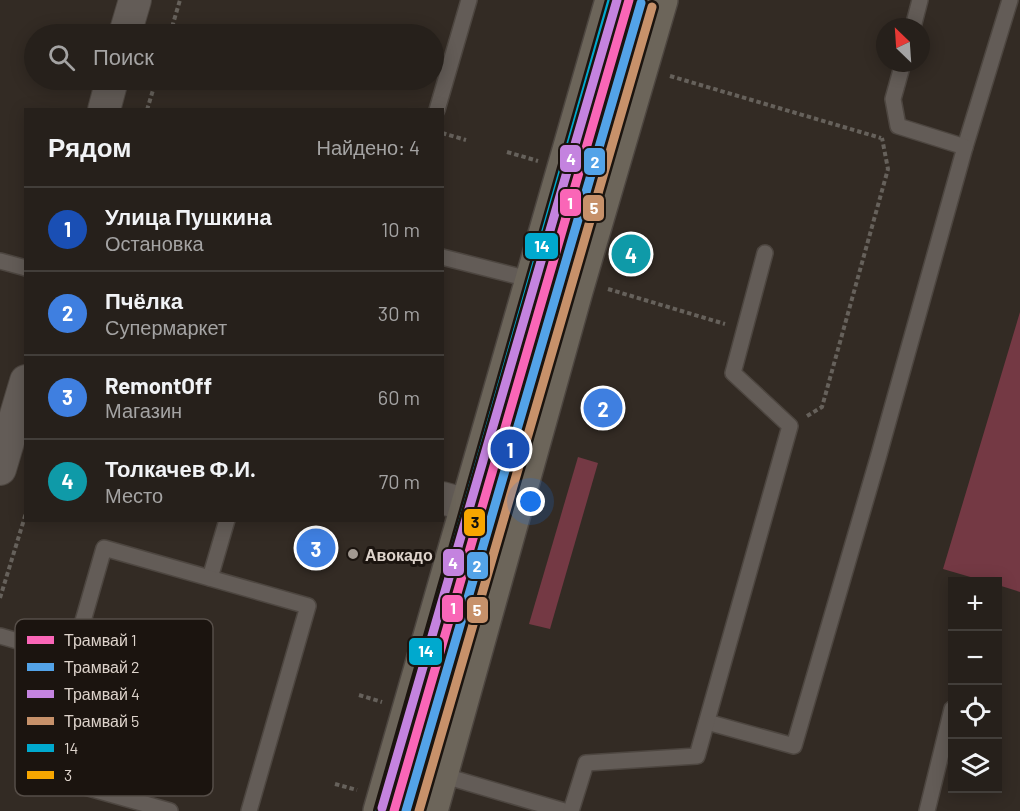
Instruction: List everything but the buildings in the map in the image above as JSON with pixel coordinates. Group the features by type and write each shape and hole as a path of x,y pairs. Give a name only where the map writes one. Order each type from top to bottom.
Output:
{"main road":[{"path":"369,801 394,761 455,501 532,280 612,0"},
{"path":"431,811 513,518 592,290 661,0"}],"street":[{"path":"128,24 135,0"},
{"path":"105,108 109,90"},
{"path":"0,469 24,388"},
{"path":"455,501 513,518"}],"lane":[{"path":"444,86 469,0"},
{"path":"915,18 920,0"},
{"path":"707,722 794,746 965,147 1010,0"},
{"path":"900,72 893,99 898,126 965,147"},
{"path":"438,108 443,90"},
{"path":"571,811 586,763 697,756 790,426 733,373 765,253"},
{"path":"444,258 532,280 592,290"},
{"path":"0,261 24,267"},
{"path":"210,578 226,522"},
{"path":"84,619 104,548 308,606 249,811"},
{"path":"0,636 15,640"},
{"path":"927,811 948,725"},
{"path":"394,761 564,811"},
{"path":"105,796 138,807 170,811"}],"path":[{"path":"173,24 180,0"},
{"path":"669,75 882,138 888,169 822,407 790,426"},
{"path":"148,108 153,90"},
{"path":"444,134 466,140"},
{"path":"507,152 538,162"},
{"path":"592,290 744,330"},
{"path":"0,598 24,520"},
{"path":"359,695 383,702"},
{"path":"335,784 369,801"}],"shaded area":[{"path":"1020,312 1020,592 1002,586 1002,577 970,577 943,569"},
{"path":"578,457 598,463 550,629 529,624"}],"tram line":[{"name":"4","path":"382,808 617,0"},
{"name":"1","path":"394,811 629,0"},
{"name":"2","path":"406,811 641,3"},
{"name":"5","path":"419,811 652,7"}],"transit line":[{"name":"14","path":"380,811 612,0"},
{"name":"3","path":"392,811 624,3"}],"place":[{"name":"Толкачев Ф.И.","path":"631,254"},
{"name":"Пчёлка","path":"603,408"},
{"name":"Улица Пушкина","path":"510,449"},
{"name":"RemontOff","path":"316,548"},
{"name":"Авокадо","path":"353,554"}]}
